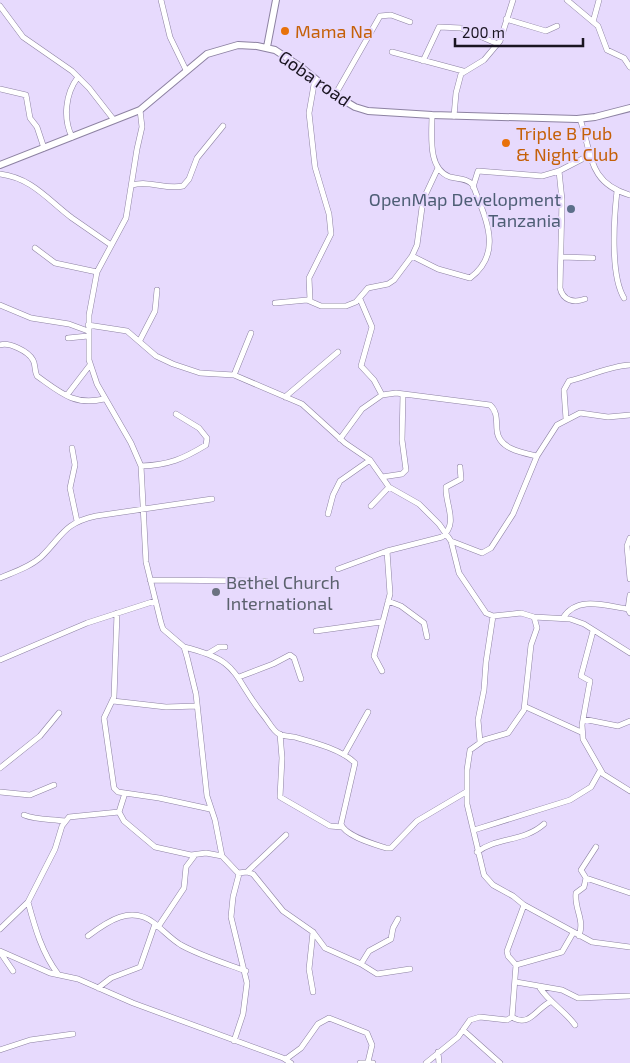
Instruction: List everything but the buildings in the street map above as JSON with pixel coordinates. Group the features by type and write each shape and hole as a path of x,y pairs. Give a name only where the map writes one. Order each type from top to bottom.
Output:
{"street":[{"path":"161,0 170,36 186,70"},
{"path":"267,47 276,0"},
{"path":"392,52 463,71 484,60 498,44 513,0"},
{"path":"567,0 598,26 607,50 624,58 630,67"},
{"path":"593,22 599,0"},
{"path":"0,6 23,37 78,77 96,96 114,120"},
{"path":"335,95 380,16 391,15 410,22"},
{"path":"506,20 546,31 557,26"},
{"path":"423,61 439,27 461,28 498,44"},
{"name":"Goba road","path":"0,165 140,110 168,88 186,70 208,54 238,45 267,47 286,56 335,95 355,107 368,111 454,116 580,119 630,108"},
{"path":"454,116 456,94 463,71"},
{"path":"72,137 66,116 69,94 78,77"},
{"path":"310,300 310,278 331,234 329,214 315,167 309,120 309,106 315,79"},
{"path":"0,89 26,95 30,118 36,127 44,148"},
{"path":"140,110 142,127 136,149 126,218 97,272 88,331 90,365 104,399 128,437 141,466 146,562 164,629 184,647 209,653 229,664 239,677 249,697 280,734 282,758 280,797 330,826 342,827 350,835 386,848 391,848 417,821 466,792"},
{"path":"274,303 310,300 321,306 338,307 353,305 368,288 388,284 394,280 418,245 424,200 438,168 432,145 432,115"},
{"path":"580,119 588,156 597,172 617,191 630,195"},
{"path":"132,185 144,183 165,187 183,186 189,179 197,158 223,126"},
{"path":"474,187 478,171 534,176 560,171 588,156"},
{"path":"412,256 464,278 473,277 485,259 490,239 489,225 474,187 469,180 449,176 438,168"},
{"path":"560,171 562,200 559,275 561,293 571,301 585,299"},
{"path":"0,174 18,177 29,182 73,218 111,245"},
{"path":"617,191 614,238 619,288 624,298"},
{"path":"35,248 56,263 97,272"},
{"path":"561,258 593,258"},
{"path":"140,340 155,311 154,300 157,290"},
{"path":"360,299 372,326 361,366 374,380 382,395"},
{"path":"0,305 30,318 68,324 88,331 127,331 140,340 156,356 173,364 200,373 234,375 302,404 340,438 370,460 389,487 419,504 446,533 463,580 486,613 493,616 522,613 534,617 563,618 576,621 630,654"},
{"path":"68,338 88,331"},
{"path":"234,375 251,334"},
{"path":"0,345 9,344 29,355 34,361 37,376 67,395 83,402 104,399"},
{"path":"285,397 338,352"},
{"path":"67,395 90,365"},
{"path":"566,419 564,396 565,387 569,381 590,377 612,368 630,365"},
{"path":"382,477 402,474 406,470 402,440 403,394"},
{"path":"340,438 362,409 382,395 403,394 488,404 494,409 496,414 498,436 508,448 537,456"},
{"path":"450,541 479,552 488,551 513,514 537,456 553,429 573,414 586,412 608,417 630,415"},
{"path":"141,466 168,464 184,459 206,445 207,438 199,428 176,414"},
{"path":"72,448 75,465 70,488 77,521"},
{"path":"328,514 333,495 340,481 370,460"},
{"path":"338,569 387,551 442,537 451,524 446,487 461,478 460,467"},
{"path":"371,506 389,487"},
{"path":"0,578 31,564 42,556 62,532 77,521 96,516 212,499"},
{"path":"630,538 627,546 630,579"},
{"path":"382,671 374,656 381,622 388,601 387,551"},
{"path":"150,580 266,581"},
{"path":"563,618 572,607 583,604 629,610 630,595"},
{"path":"0,660 70,630 155,601"},
{"path":"388,601 401,606 424,623 427,637"},
{"path":"117,613 113,702 104,718 114,788 116,791 125,793 210,809"},
{"path":"480,742 478,720 484,690 493,616"},
{"path":"534,617 537,628 529,662 526,707 517,723 508,733 480,742 470,750 466,792 477,852 487,880 524,905 579,936 604,945 630,947"},
{"path":"316,631 381,622"},
{"path":"593,631 581,676 590,681 581,732 600,771 630,791"},
{"path":"184,647 197,706 203,772 210,809 215,820 222,856 238,873"},
{"path":"209,653 219,647 225,647"},
{"path":"239,677 264,668 290,655 294,658 301,679"},
{"path":"113,702 166,707 197,706"},
{"path":"526,707 581,732"},
{"path":"344,755 368,712"},
{"path":"0,768 40,736 59,713"},
{"path":"583,719 618,726 625,725 630,720"},
{"path":"280,734 311,742 344,755 356,765 343,812 342,827"},
{"path":"474,830 570,800 591,787 600,771"},
{"path":"0,792 30,796 54,785"},
{"path":"118,812 125,793"},
{"path":"1,928 28,902 55,849 65,821 74,815 118,812"},
{"path":"118,812 124,821 155,847 195,855 209,853 222,856"},
{"path":"24,815 36,819 46,818 65,821"},
{"path":"477,852 505,840 524,837 544,824"},
{"path":"248,872 286,835"},
{"path":"596,847 581,870 586,878 630,893"},
{"path":"98,988 111,978 140,967 157,926 184,888 186,867 195,855"},
{"path":"238,873 248,872 256,876 284,911 313,932 329,950 361,964 377,974 410,969"},
{"path":"234,1041 244,1010 248,983 231,917 232,897 238,873"},
{"path":"579,936 582,922 575,900 576,893 584,887 586,878"},
{"path":"28,902 48,962 58,974"},
{"path":"512,1017 516,965 508,956 507,951 524,905"},
{"path":"88,936 102,925 126,914 141,917 189,949 246,970"},
{"path":"361,964 369,951 391,939 393,928 398,919"},
{"path":"313,932 309,969 313,992"},
{"path":"516,965 562,952 573,933"},
{"path":"0,952 286,1059 291,1063"},
{"path":"0,952 13,971"},
{"path":"516,982 540,988 562,990 578,998 630,996"},
{"path":"540,988 550,1002 567,1015 576,1025"},
{"path":"426,1063 463,1030 467,1022 474,1018 501,1020 512,1017 518,1021 529,1019 550,1002"},
{"path":"286,1059 302,1048 318,1024 328,1018 367,1033 372,1045 370,1062 360,1063"},
{"path":"463,1030 500,1063"},
{"path":"0,1050 30,1040 73,1034"},
{"path":"438,1052 438,1063"}],"place":[{"name":"Mama Na","path":"285,31"},
{"name":"Triple B Pub & Night Club","path":"506,143"},
{"name":"OpenMap Development Tanzania","path":"571,209"},
{"name":"Bethel Church International","path":"216,592"}]}
